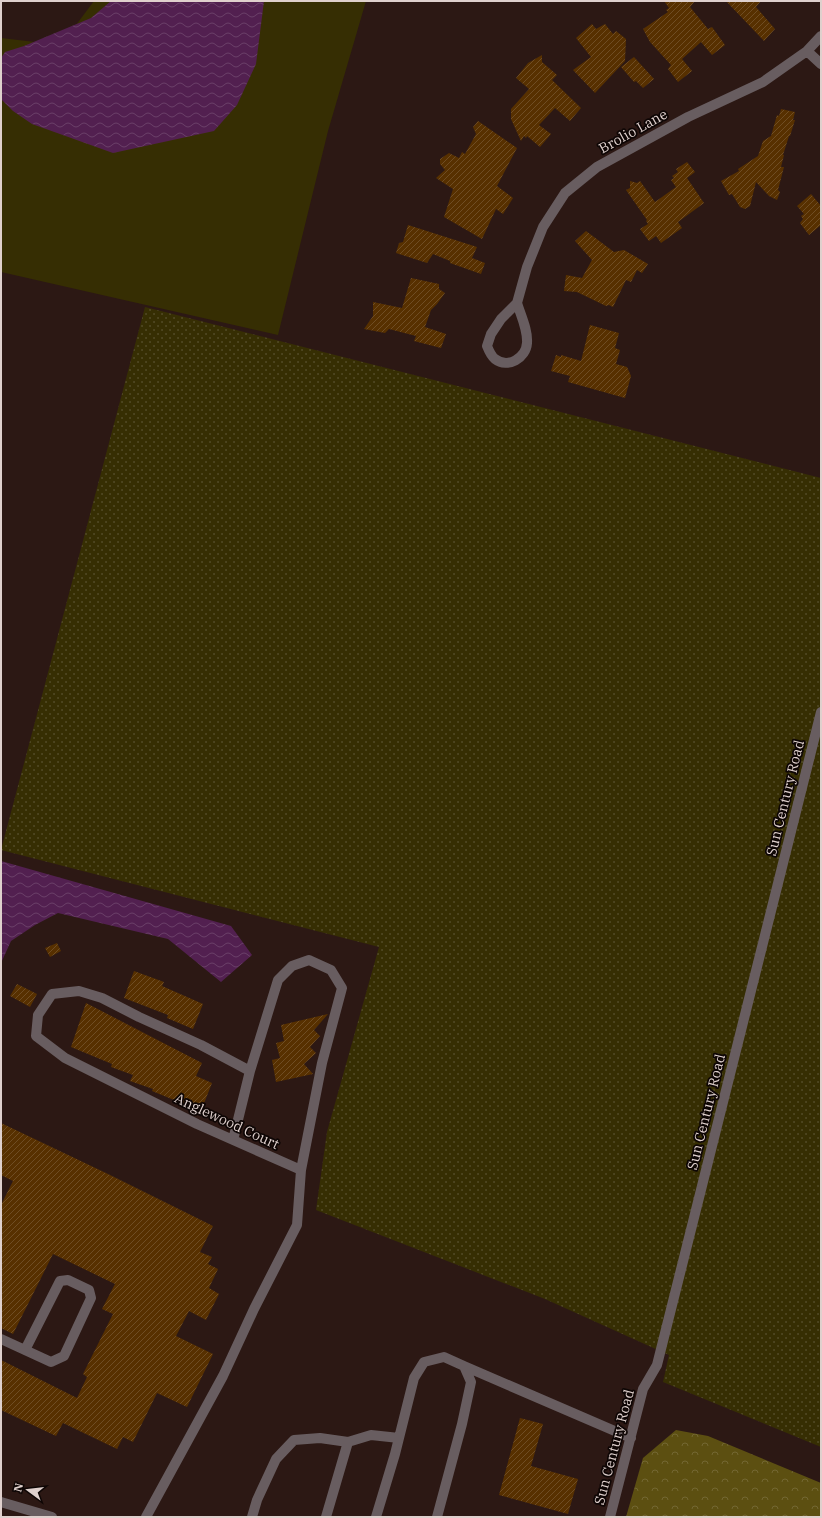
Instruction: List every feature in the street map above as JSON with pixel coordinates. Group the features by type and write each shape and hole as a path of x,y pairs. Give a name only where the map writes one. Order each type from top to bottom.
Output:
{"street":[{"name":"Brolio Lane","path":"517,304 527,267 543,227 565,193 597,167 688,117 762,82 807,51 821,36"},
{"path":"807,51 821,64"},
{"path":"517,304 526,331 527,343 524,354 518,360 510,363 502,362 495,359 489,353 487,346 491,334 501,319 517,304"},
{"name":"Sun Century Road","path":"610,1517 643,1388 656,1365 821,712"},
{"path":"146,1517 223,1376 254,1310 297,1225 301,1170 322,1063 342,988 331,970 309,960 292,966 278,980 250,1071 233,1140"},
{"name":"Anglewood Court","path":"250,1071 201,1045 139,1017 102,998 79,991 52,994 38,1015 36,1036 65,1058 233,1140 301,1170"},
{"path":"1,1339 51,1362 64,1356 91,1298 89,1290 68,1280 60,1281 25,1350"},
{"path":"376,1517 399,1438 414,1378 424,1362 444,1357 631,1438"},
{"path":"437,1517 462,1424 471,1382 464,1366"},
{"path":"252,1517 276,1459 294,1440 320,1438 348,1442 371,1435 399,1438"},
{"path":"326,1517 348,1442"},
{"path":"1,1502 52,1517"}],"shaded area":[{"path":"94,1 366,1 328,131 278,335 1,272 1,38 61,45"},
{"path":"145,307 821,478 821,1447 663,1382 669,1355 545,1299 316,1210 327,1132 379,947 1,850"}],"green space":[{"path":"676,1430 708,1436 821,1483 821,1517 626,1517 643,1458"}],"water":[{"path":"111,1 264,1 256,64 237,105 214,131 113,153 32,124 13,111 1,99 1,58 5,52 24,46 91,18"},
{"path":"1,861 231,926 252,955 221,982 168,939 58,913 35,925 11,941 1,963"}],"building":[{"path":"664,1 695,1 690,7 708,29 712,27 725,45 712,55 701,42 682,59 692,71 678,82 668,69 671,65 650,42 643,29 668,12 666,10 669,8"},
{"path":"726,1 761,1 756,7 775,29 764,41"},
{"path":"592,24 596,29 605,24 613,34 616,31 626,39 625,61 595,93 573,70 591,57 576,38"},
{"path":"542,55 542,62 557,75 552,80 581,108 570,121 555,108 539,125 551,134 540,147 527,136 526,138 524,136 521,141 511,119 511,109 529,89 516,78 528,63"},
{"path":"634,57 654,79 643,88 636,81 634,82 621,67"},
{"path":"781,109 795,112 793,120 795,120 783,155 781,167 784,167 778,190 780,192 777,200 769,196 756,182 750,206 745,209 740,207 732,194 729,195 721,181 739,171 738,169 758,156 763,141 771,136 777,115 779,116"},
{"path":"478,121 517,148 497,186 513,198 503,214 496,209 482,239 444,217 453,189 436,178 445,170 440,164 440,159 449,153 459,158 462,152 465,154 476,134 473,127"},
{"path":"687,162 695,172 687,178 704,203 678,222 682,228 661,243 656,236 649,241 640,229 648,224 646,221 647,220 626,190 630,188 630,181 637,183 640,181 655,202 676,187 671,180 674,178 672,176 678,172 676,169"},
{"path":"811,194 821,206 821,225 809,235 800,223 803,219 801,216 804,214 797,206"},
{"path":"408,225 477,247 472,258 485,263 481,274 450,263 450,261 433,254 427,263 396,253 399,243 403,242"},
{"path":"586,231 614,252 624,250 648,264 642,273 637,270 631,282 626,280 613,307 609,305 606,306 577,292 564,291 566,275 582,278 592,260 575,241"},
{"path":"411,278 439,284 439,289 445,293 431,310 425,327 446,334 441,348 414,341 416,336 389,329 385,333 364,329 373,316 373,302 402,308"},
{"path":"590,325 619,333 615,348 620,350 616,364 627,367 631,376 625,398 568,382 570,376 551,371 556,355 581,361"},
{"path":"57,943 61,951 50,957 45,948"},
{"path":"134,971 164,982 162,986 203,1004 193,1029 167,1018 168,1015 124,998"},
{"path":"17,984 37,994 30,1007 10,996"},
{"path":"86,1003 202,1063 196,1076 212,1083 201,1111 152,1091 153,1089 130,1081 133,1075 111,1067 112,1064 71,1047"},
{"path":"328,1014 314,1030 320,1036 310,1047 316,1053 304,1064 313,1074 276,1082 272,1060 280,1058 276,1043 284,1041 281,1025"},
{"path":"1,1123 213,1226 200,1252 212,1257 208,1264 218,1269 209,1288 219,1294 206,1320 189,1311 176,1336 213,1354 187,1407 157,1393 133,1442 123,1437 117,1449 63,1423 56,1436 1,1410 1,1360 77,1398 87,1377 83,1374 113,1314 102,1309 115,1284 53,1254 13,1334 1,1328 1,1205 13,1181 1,1175"},
{"path":"520,1418 543,1424 531,1466 578,1479 568,1514 499,1495"}]}
